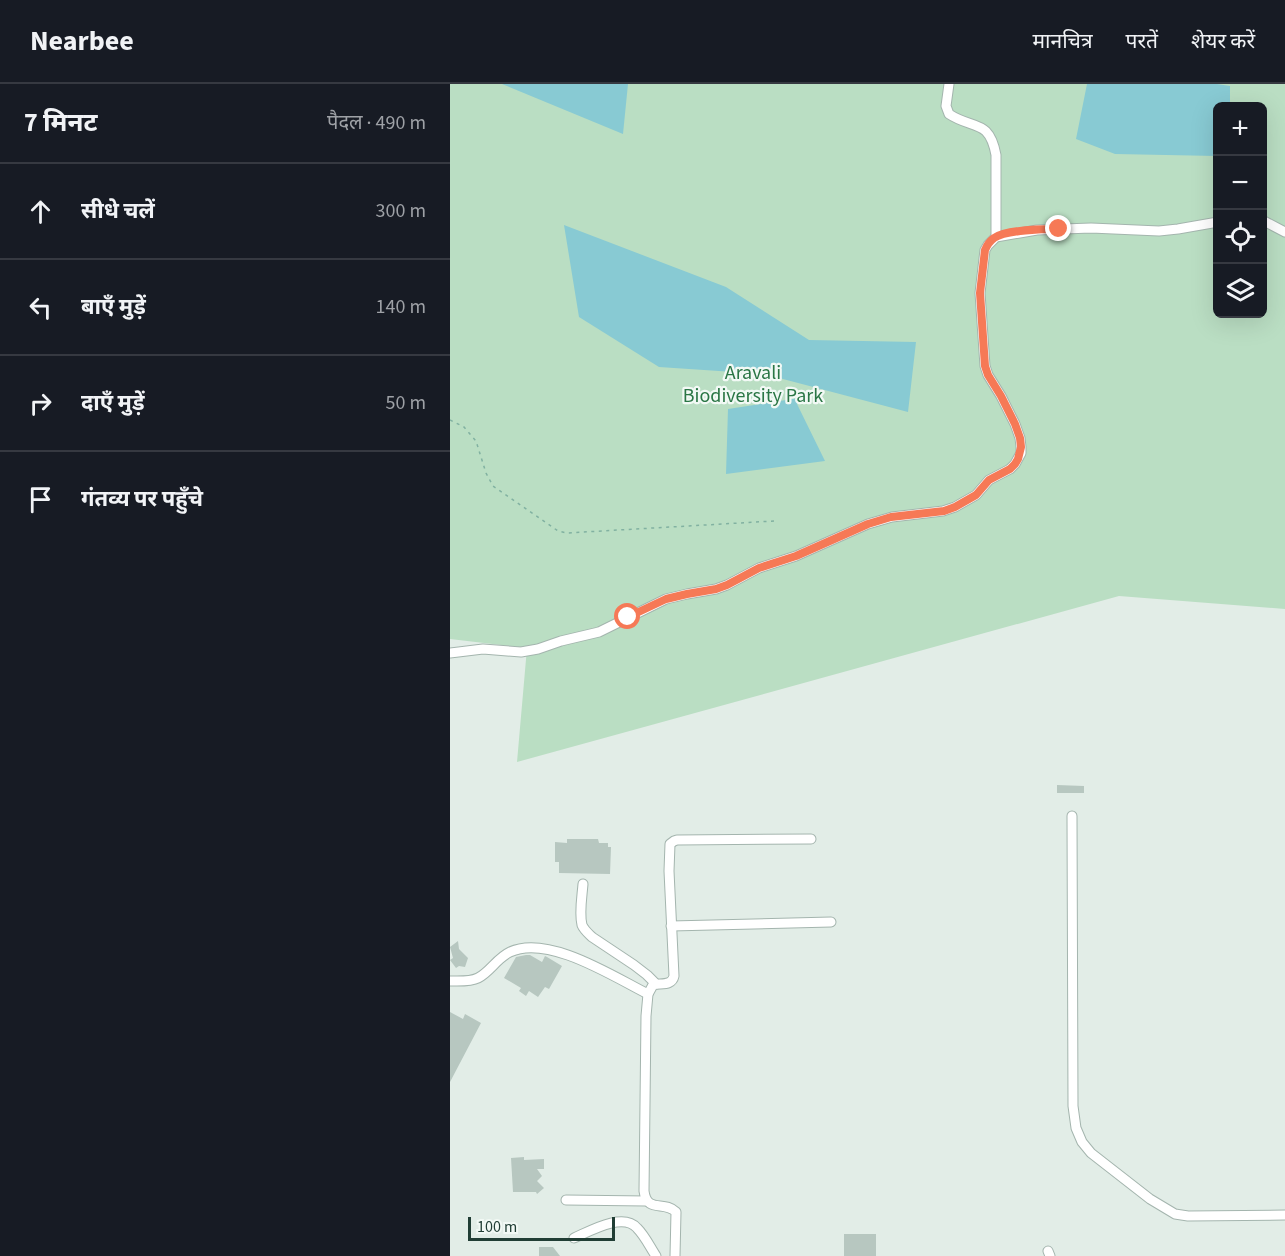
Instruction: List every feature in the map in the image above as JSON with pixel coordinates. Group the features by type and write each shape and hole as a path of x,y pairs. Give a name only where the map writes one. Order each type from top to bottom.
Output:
{"street":[{"path":"949,84 946,106 949,114 985,130 994,145 996,237"},
{"path":"1267,222 1285,232"},
{"path":"450,652 538,649 599,632 666,599 727,585 759,568 796,556 868,524 891,517 936,512 955,507 976,495 989,480 1010,469 1021,453 1020,438 1001,396 986,371 980,293 987,245 996,237 1036,230 1091,228 1159,231 1213,223"},
{"path":"1072,816 1073,1106 1076,1128 1082,1142 1091,1153 1136,1188 1175,1214 1188,1216 1285,1215"},
{"path":"646,1201 644,1191 648,994 656,984 670,983 674,976 669,847 674,841 811,839"},
{"path":"583,884 581,913 584,930 647,975 656,984"},
{"path":"671,926 831,922"},
{"path":"450,981 477,979 505,954 527,947 540,947 577,957 648,994"},
{"path":"566,1200 646,1201 650,1204 672,1208 676,1212 675,1256"},
{"path":"574,1238 606,1224 628,1222 639,1229 656,1256"}],"path":[{"path":"450,420 464,427 476,441 486,473 493,486 558,531 774,521"}],"green space":[{"name":"Aravali Biodiversity Park","path":"450,84 1285,84 1285,609 1119,596 517,762 527,648 450,639"}],"water":[{"path":"502,84 628,84 623,134"},
{"path":"1087,84 1217,84 1230,86 1230,102 1213,102 1213,156 1115,154 1076,139"},
{"path":"564,225 726,287 809,340 916,342 908,412 764,374 659,367 579,317"},
{"path":"799,398 797,404 825,461 726,474 728,409"}],"building":[{"path":"1057,785 1084,786 1084,793 1057,793"},
{"path":"567,839 598,839 599,843 608,843 608,847 611,847 610,874 559,873 559,862 555,862 555,842 567,843"},
{"path":"458,941 459,949 468,958 465,967 456,968 450,960 453,958 450,947"},
{"path":"526,955 542,962 545,956 562,966 549,989 545,987 538,997 529,991 526,996 519,991 521,988 504,978 516,957"},
{"path":"450,1012 463,1019 465,1014 481,1023 450,1082"},
{"path":"524,1157 524,1160 544,1159 544,1169 537,1169 542,1176 537,1181 544,1188 537,1194 536,1192 513,1192 511,1158"},
{"path":"844,1234 876,1234 876,1256 844,1256"},
{"path":"539,1247 553,1247 560,1256 539,1256"}],"route":[{"path":"628,617 666,599 727,585 772,562 796,556 868,524 891,517 944,511 955,507 976,495 989,480 1010,469 1021,453 1020,438 985,366 980,303 985,250 996,237 1011,233 1059,229"}]}
